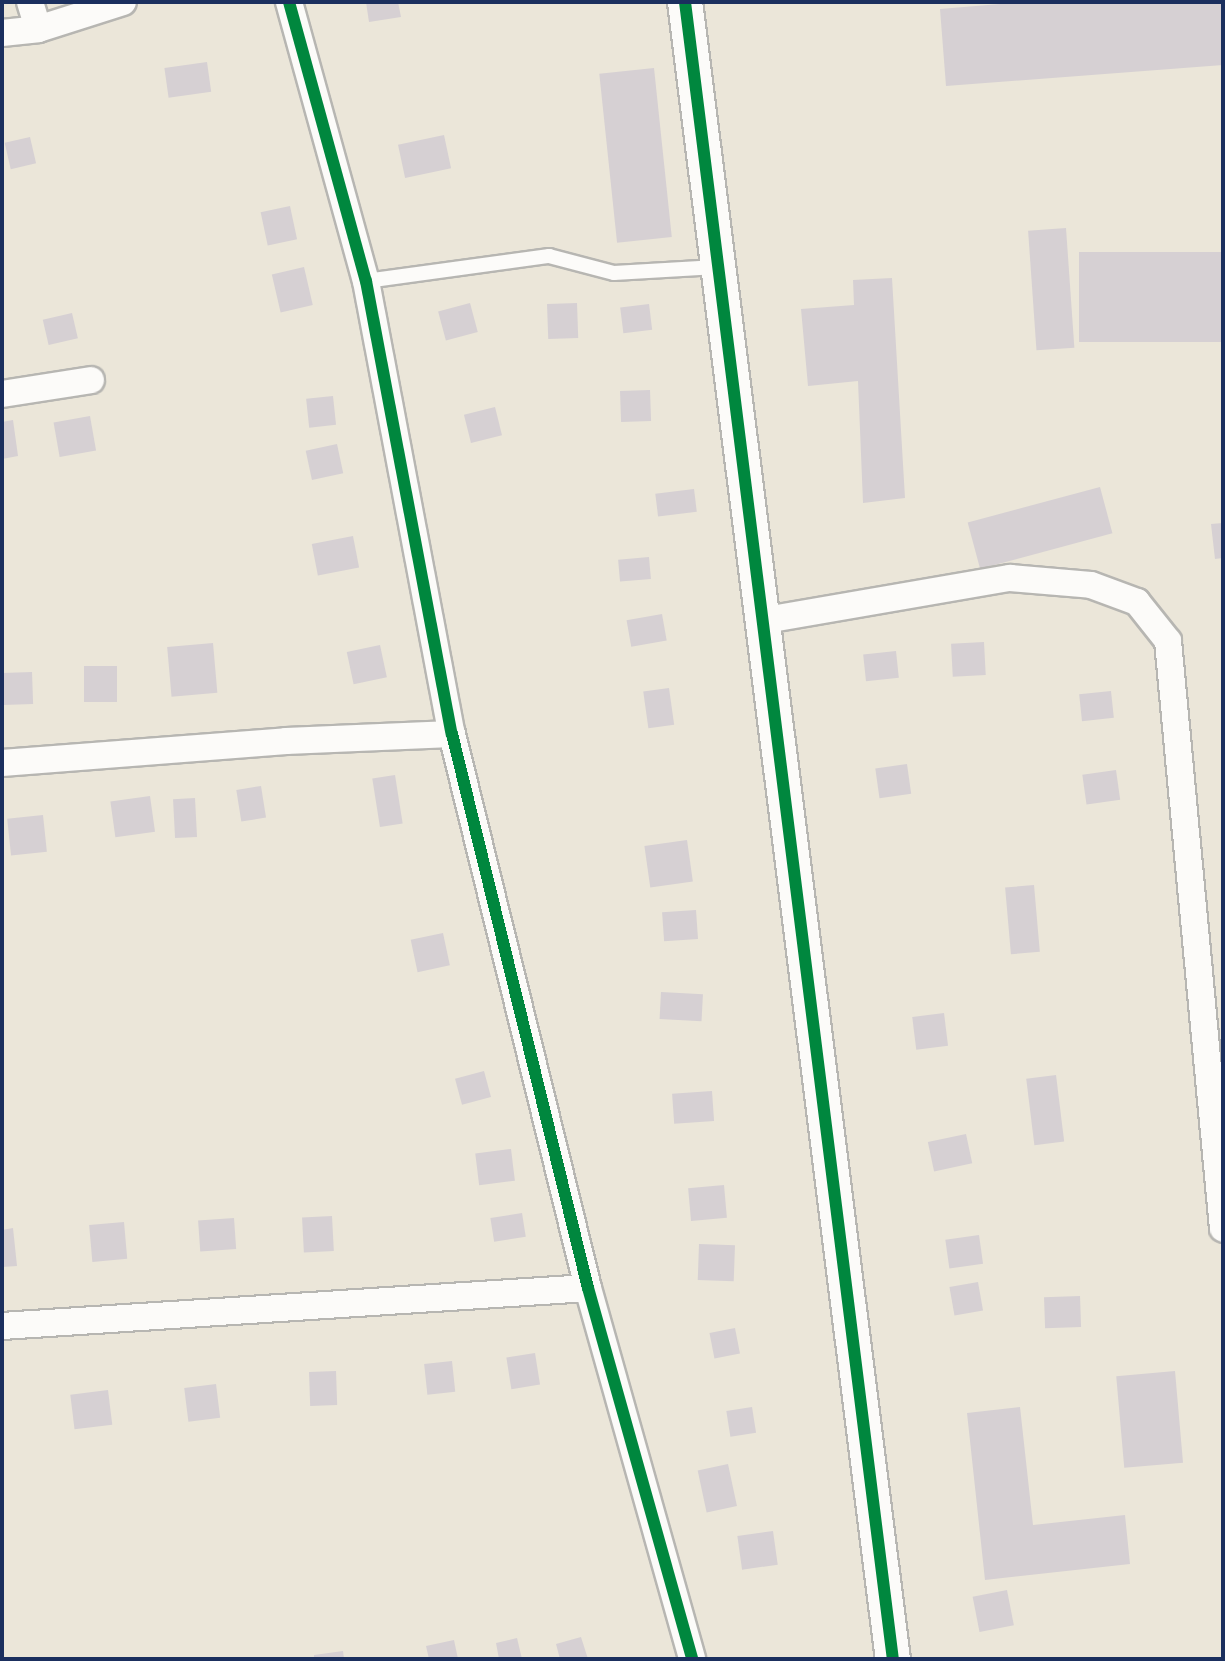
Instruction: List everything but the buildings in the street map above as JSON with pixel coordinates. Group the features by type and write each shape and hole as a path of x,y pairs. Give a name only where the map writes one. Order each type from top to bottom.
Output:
{"street":[{"path":"30,2 38,29"},
{"path":"2,33 38,29 123,2"},
{"path":"289,2 366,281 452,734 588,1288 692,1659"},
{"path":"685,2 760,621 893,1659"},
{"path":"2,394 91,380"},
{"path":"760,621 1010,578 1091,585 1137,602 1168,641 1223,1228"},
{"path":"2,763 286,741 452,734"},
{"path":"2,1326 588,1288"}],"lane":[{"path":"366,281 549,256 614,273 717,267"}],"cycle path":[{"path":"289,2 366,281 452,734 588,1288 692,1659"},
{"path":"685,2 893,1659"}]}
